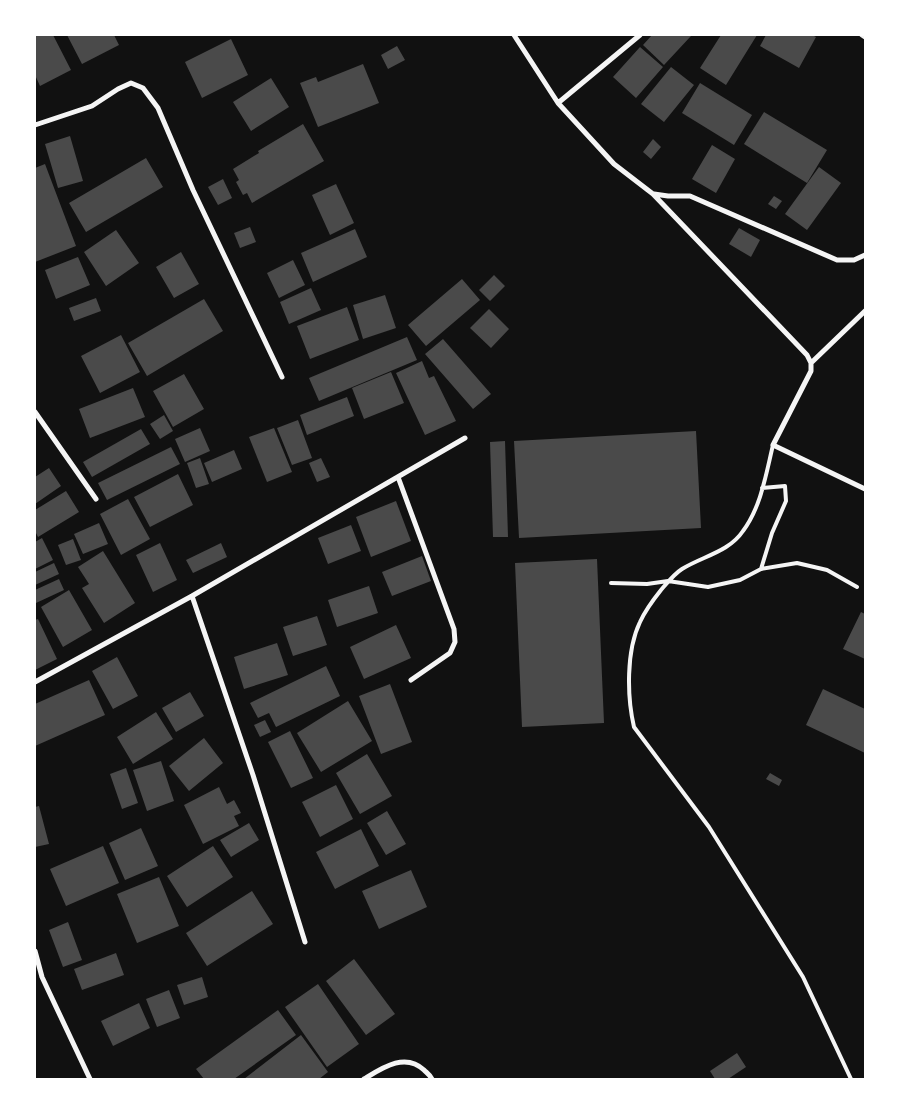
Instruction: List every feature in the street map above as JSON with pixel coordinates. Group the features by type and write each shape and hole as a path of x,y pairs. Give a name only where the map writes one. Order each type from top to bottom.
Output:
{"street":[{"path":"514,35 558,103 614,164 653,194 807,355 811,363 811,371 773,445 865,489"},
{"path":"558,103 640,35"},
{"path":"35,125 92,106 131,83 143,88 158,108 194,190 282,377"},
{"path":"653,194 690,196 837,260 854,260 865,256"},
{"path":"811,363 865,311"},
{"path":"35,412 96,499"},
{"path":"35,682 192,596 465,438"},
{"path":"398,477 454,628 455,642 450,653 411,680"},
{"path":"192,596 253,775 305,942"},
{"path":"35,951 42,977 90,1079"},
{"path":"35,978 42,977"},
{"path":"364,1079 385,1066 397,1062 410,1062 421,1067 432,1079"}],"lane":[{"path":"773,445 762,488 750,521 735,540 714,554 681,570 668,582 639,624 633,648 628,693 634,727 709,827 803,978 851,1079"},
{"path":"761,569 772,533 786,501 785,486 762,488"},
{"path":"611,583 647,584 668,582 708,587 740,580 761,569 797,563 827,570 857,587"}],"building":[{"path":"35,35 53,35 71,70 40,86 35,75"},
{"path":"67,35 114,35 119,45 82,64"},
{"path":"652,35 691,36 664,65 643,45"},
{"path":"721,35 757,35 726,85 700,68"},
{"path":"766,35 812,35 816,37 799,68 760,46"},
{"path":"231,39 248,75 202,98 185,62"},
{"path":"397,46 405,60 388,69 381,55"},
{"path":"640,47 663,67 636,98 613,77"},
{"path":"363,64 379,103 318,127 300,83 316,77 318,82"},
{"path":"671,67 694,85 664,122 641,104"},
{"path":"271,78 289,107 251,131 233,102"},
{"path":"700,83 752,115 734,145 682,113"},
{"path":"764,112 827,150 807,183 744,144"},
{"path":"303,124 324,161 252,203 247,193 243,195 236,182 239,180 233,169 259,153 258,151"},
{"path":"70,136 83,181 58,188 45,144"},
{"path":"653,139 661,147 651,159 643,152"},
{"path":"712,145 735,159 716,193 692,179"},
{"path":"146,158 163,187 86,232 69,203"},
{"path":"45,164 76,246 35,262 35,168"},
{"path":"819,167 841,183 807,230 785,214"},
{"path":"223,179 232,198 218,205 208,187"},
{"path":"336,184 354,223 330,235 312,195"},
{"path":"774,196 782,201 776,209 768,204"},
{"path":"250,227 256,242 240,248 234,233"},
{"path":"739,228 760,240 751,257 729,244"},
{"path":"355,229 367,257 313,282 301,253"},
{"path":"116,230 139,263 106,286 84,252"},
{"path":"181,252 199,284 174,298 156,267"},
{"path":"78,257 90,285 56,299 45,270"},
{"path":"293,260 305,285 279,298 267,273"},
{"path":"494,275 505,286 490,301 479,290"},
{"path":"462,279 480,300 426,346 408,325"},
{"path":"311,288 321,310 289,324 280,302"},
{"path":"385,295 396,328 363,339 353,305"},
{"path":"96,298 101,311 74,321 69,308"},
{"path":"204,299 223,331 147,376 128,343"},
{"path":"347,307 359,340 310,359 297,326"},
{"path":"489,309 509,329 491,348 470,328"},
{"path":"121,335 140,372 100,393 81,356"},
{"path":"407,337 417,360 319,401 309,378"},
{"path":"443,339 491,394 473,409 425,354"},
{"path":"422,361 429,378 434,376 456,421 425,435 396,373"},
{"path":"391,372 404,403 364,419 352,388"},
{"path":"184,374 204,409 173,427 153,391"},
{"path":"133,388 145,417 90,438 79,409"},
{"path":"347,397 354,416 307,435 300,415"},
{"path":"164,415 173,431 160,439 150,424"},
{"path":"298,420 312,458 292,465 277,428"},
{"path":"200,428 210,451 185,462 175,439"},
{"path":"274,428 292,472 267,482 249,437"},
{"path":"141,429 150,444 92,477 83,462"},
{"path":"696,431 701,528 519,538 514,441"},
{"path":"505,441 508,537 493,537 490,442"},
{"path":"171,447 180,464 107,500 98,483"},
{"path":"234,450 242,469 212,482 204,463"},
{"path":"200,458 209,484 196,488 187,463"},
{"path":"321,458 330,477 317,482 309,463"},
{"path":"49,468 61,486 35,504 35,477"},
{"path":"178,474 193,505 150,527 134,497"},
{"path":"66,491 79,512 38,537 35,531 35,510"},
{"path":"128,499 150,539 121,555 100,514"},
{"path":"396,501 411,541 371,557 356,517"},
{"path":"99,523 108,544 83,554 74,534"},
{"path":"351,525 361,551 328,564 318,538"},
{"path":"42,538 53,560 35,569 35,542"},
{"path":"73,539 81,560 66,565 58,545"},
{"path":"160,543 177,580 153,592 136,555"},
{"path":"221,543 227,557 193,573 186,560"},
{"path":"103,551 135,603 104,623 82,588 89,584 78,567"},
{"path":"422,556 431,581 392,596 382,572"},
{"path":"597,559 604,723 522,727 515,563"},
{"path":"54,563 59,574 35,585 35,572"},
{"path":"59,579 64,590 36,603 35,590"},
{"path":"369,586 378,613 337,627 328,600"},
{"path":"69,590 92,630 63,647 41,607"},
{"path":"861,612 865,614 865,659 843,649"},
{"path":"317,616 327,645 293,656 283,627"},
{"path":"38,619 57,659 35,670 35,620"},
{"path":"396,625 411,658 364,679 350,647"},
{"path":"277,643 288,675 244,689 234,657"},
{"path":"117,657 138,696 113,709 92,671"},
{"path":"326,666 340,696 276,727 269,713 258,718 250,703"},
{"path":"89,680 105,715 35,746 35,704"},
{"path":"390,684 412,742 381,754 359,696"},
{"path":"823,689 865,709 865,753 806,725"},
{"path":"190,692 204,716 176,732 162,708"},
{"path":"348,701 372,741 321,772 297,733"},
{"path":"156,712 173,739 133,764 117,737"},
{"path":"265,720 271,732 260,737 254,725"},
{"path":"290,731 313,778 291,788 268,742"},
{"path":"204,738 223,763 189,791 169,766"},
{"path":"367,754 392,796 360,814 336,773"},
{"path":"161,761 174,801 147,811 133,770"},
{"path":"126,768 138,803 122,809 110,774"},
{"path":"770,773 782,780 779,786 766,779"},
{"path":"336,785 353,819 320,837 302,802"},
{"path":"219,787 227,804 234,800 241,813 234,816 239,826 203,844 184,805"},
{"path":"39,806 49,844 35,847 35,807"},
{"path":"387,811 406,844 386,855 367,823"},
{"path":"249,823 259,840 231,857 220,840"},
{"path":"141,828 158,866 125,880 109,843"},
{"path":"361,829 379,866 335,889 316,852"},
{"path":"103,846 119,883 66,906 50,869"},
{"path":"213,846 233,877 187,907 167,876"},
{"path":"411,870 427,907 379,929 362,891"},
{"path":"159,877 179,926 137,943 117,894"},
{"path":"252,891 273,924 207,966 186,933"},
{"path":"68,922 82,960 63,967 49,930"},
{"path":"116,953 124,975 82,990 74,969"},
{"path":"354,959 395,1014 366,1035 326,981"},
{"path":"202,977 208,997 184,1005 177,985"},
{"path":"318,984 359,1044 327,1067 285,1007"},
{"path":"169,990 180,1018 157,1027 146,999"},
{"path":"139,1003 150,1028 113,1046 101,1021"},
{"path":"278,1010 296,1035 234,1079 204,1079 196,1069"},
{"path":"301,1035 328,1072 319,1079 244,1079"},
{"path":"737,1053 746,1067 728,1079 715,1079 710,1071"}]}
